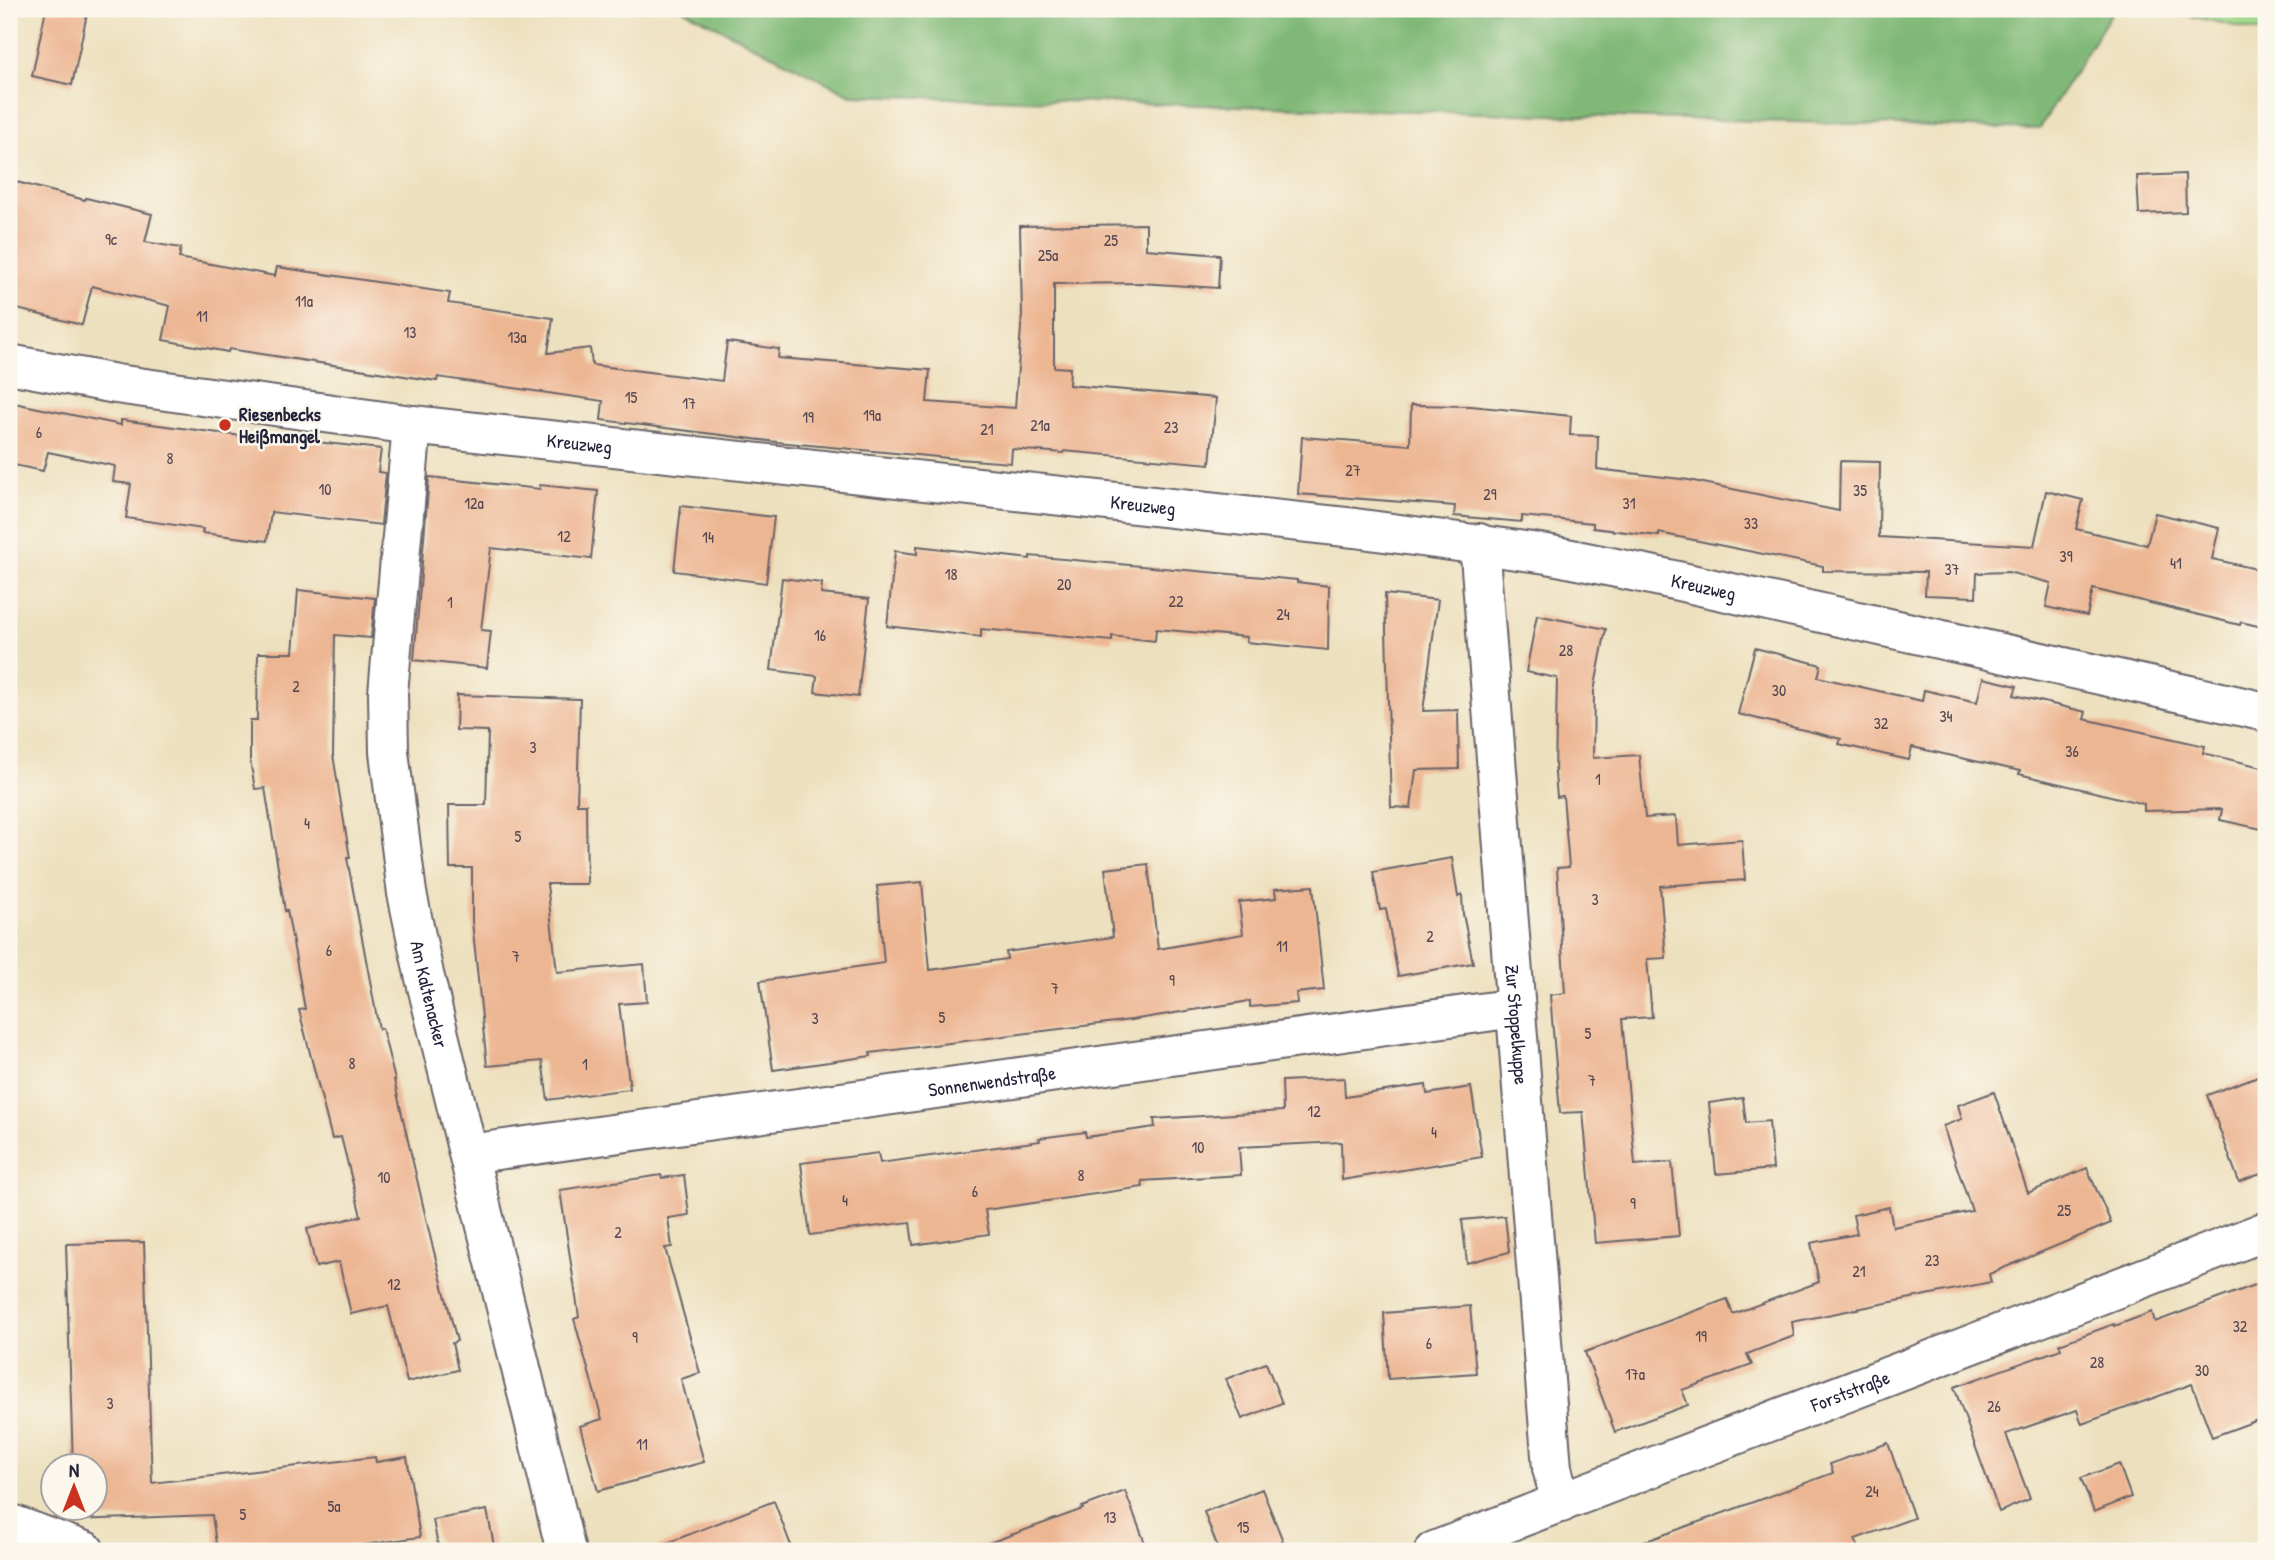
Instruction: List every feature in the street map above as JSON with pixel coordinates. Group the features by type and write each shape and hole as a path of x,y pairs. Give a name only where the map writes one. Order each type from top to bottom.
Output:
{"street":[{"name":"Kreuzweg","path":"9,364 116,384 412,425 1479,543 1651,575 2266,712"},
{"name":"Am Kaltenacker","path":"412,425 388,693 389,752 407,893 566,1551"},
{"name":"Zur Stoppelkuppe","path":"1479,543 1552,1468 1561,1503"},
{"name":"Sonnenwendstraße","path":"469,1154 1515,1008"},
{"name":"Forststraße","path":"1434,1551 2266,1231"},
{"path":"9,1523 85,1551"}],"green space":[{"path":"682,9 2114,9 2039,129 851,95"},
{"path":"2160,9 2266,9 2266,33"}],"building":[{"path":"46,9 88,9 72,85 32,76"},
{"path":"2185,174 2186,212 2139,214 2137,176"},
{"path":"9,180 152,214 145,242 181,248 179,258 275,276 277,267 450,293 448,303 553,318 548,353 590,348 592,365 722,381 727,342 779,349 778,358 930,370 927,402 1015,408 1022,314 1020,226 1146,224 1146,249 1220,255 1218,288 1141,283 1054,284 1054,367 1070,368 1069,385 1216,398 1210,464 1012,449 1011,463 777,442 601,420 603,401 438,377 437,381 229,349 228,352 163,340 170,306 92,286 82,325 9,307"},
{"path":"9,402 121,425 121,420 279,441 279,438 381,449 378,472 386,473 381,525 271,512 267,541 202,533 203,529 126,518 131,484 113,482 115,466 48,452 43,471 9,464"},
{"path":"1411,405 1471,406 1571,416 1570,435 1598,436 1597,469 1689,480 1839,511 1840,461 1880,462 1879,537 2034,546 2046,491 2083,500 2076,529 2147,545 2155,513 2219,528 2212,559 2266,571 2266,628 2241,622 2240,625 2093,589 2087,616 2046,607 2051,583 2008,572 1977,573 1976,597 1925,595 1926,572 1823,571 1823,566 1659,533 1659,536 1593,528 1593,523 1522,516 1522,522 1454,516 1455,506 1298,494 1302,437 1410,445"},
{"path":"429,477 540,489 540,485 598,491 591,559 491,548 481,630 491,631 487,668 414,660"},
{"path":"681,506 774,517 766,583 674,571"},
{"path":"917,546 1030,559 1030,556 1297,580 1329,586 1328,650 1246,642 1247,637 1156,629 1155,641 1112,636 1112,641 981,629 981,637 887,626 895,551 917,554"},
{"path":"782,578 822,583 821,594 869,599 858,697 815,692 817,676 771,670"},
{"path":"298,590 375,598 371,638 335,635 333,755 350,858 347,858 379,1029 382,1028 457,1341 452,1343 458,1370 407,1382 388,1306 351,1314 339,1262 316,1267 307,1229 361,1216 341,1137 332,1139 299,1010 305,1009 287,910 285,911 265,788 255,789 250,760 250,720 257,720 258,653 293,653"},
{"path":"1385,594 1438,600 1423,711 1458,710 1459,769 1416,770 1411,808 1391,807"},
{"path":"1537,615 1606,629 1594,691 1593,758 1639,755 1645,818 1676,816 1678,845 1742,840 1745,880 1660,886 1666,958 1647,959 1652,1017 1622,1019 1635,1165 1672,1162 1679,1236 1595,1243 1583,1112 1560,1113 1550,995 1565,993 1557,868 1569,867 1563,796 1557,797 1555,774 1557,678 1526,672"},
{"path":"1755,648 1821,665 1818,677 1922,701 1924,690 1977,702 1983,678 2017,686 2014,695 2086,712 2084,719 2205,746 2203,753 2266,768 2266,830 2220,820 2222,809 2144,811 2144,804 2019,774 2020,771 1912,747 1909,760 1839,744 1841,739 1738,714"},
{"path":"457,695 580,699 577,804 586,804 587,884 547,884 557,972 644,964 647,1002 619,1004 630,1089 548,1100 542,1061 487,1066 472,921 472,868 450,868 449,805 486,805 488,731 456,730"},
{"path":"1452,858 1458,897 1462,895 1473,963 1398,976 1386,909 1380,910 1373,872"},
{"path":"1148,864 1158,949 1243,934 1239,902 1276,898 1275,889 1313,886 1324,990 1296,993 1297,1003 1250,1007 1250,1001 1131,1020 870,1053 871,1056 773,1070 760,981 884,963 877,886 922,882 930,970 1007,959 1006,952 1113,937 1105,869"},
{"path":"2266,1073 2266,1172 2239,1182 2207,1095"},
{"path":"1344,1078 1345,1097 1426,1085 1427,1094 1471,1087 1482,1157 1342,1180 1341,1142 1239,1147 1241,1175 1142,1181 1143,1187 985,1210 989,1234 913,1245 910,1222 810,1235 801,1163 878,1153 880,1163 1040,1141 1039,1138 1085,1132 1086,1137 1155,1127 1154,1119 1283,1111 1282,1081"},
{"path":"1994,1092 2028,1193 2087,1168 2111,1223 1989,1274 1991,1282 1792,1322 1794,1336 1747,1354 1752,1365 1682,1390 1688,1405 1615,1432 1585,1352 1727,1299 1733,1314 1819,1282 1811,1243 1857,1234 1853,1215 1889,1207 1893,1227 1972,1211 1943,1126 1962,1119 1958,1105"},
{"path":"1743,1098 1746,1123 1769,1121 1773,1169 1716,1174 1709,1103"},
{"path":"661,1175 662,1178 684,1175 689,1215 668,1218 672,1247 665,1248 700,1373 681,1379 704,1462 598,1491 580,1426 602,1419 574,1319 579,1317 560,1190"},
{"path":"1505,1216 1509,1252 1467,1263 1462,1220"},
{"path":"144,1242 152,1483 375,1457 376,1462 407,1457 420,1537 320,1551 217,1551 212,1515 108,1519 108,1452 73,1452 66,1244"},
{"path":"2266,1281 2266,1417 2212,1437 2192,1384 2082,1424 2077,1410 2006,1434 2030,1499 1999,1512 1954,1387 2061,1349 2059,1344 2114,1324 2115,1326 2152,1312 2155,1322"},
{"path":"1470,1306 1476,1373 1388,1379 1384,1313"},
{"path":"1266,1363 1282,1403 1242,1419 1226,1379"},
{"path":"1888,1443 1914,1518 1855,1539 1860,1551 1631,1551 1630,1547 1833,1473 1830,1464"},
{"path":"2119,1464 2131,1497 2094,1512 2081,1478"},
{"path":"1262,1489 1283,1541 1257,1551 1219,1551 1204,1512"},
{"path":"1125,1491 1148,1551 979,1551 978,1547"},
{"path":"774,1501 793,1551 652,1551 652,1549"},
{"path":"487,1510 495,1551 439,1551 433,1520"}],"place":[{"name":"Riesenbecks Heißmangel","path":"225,425"}]}
